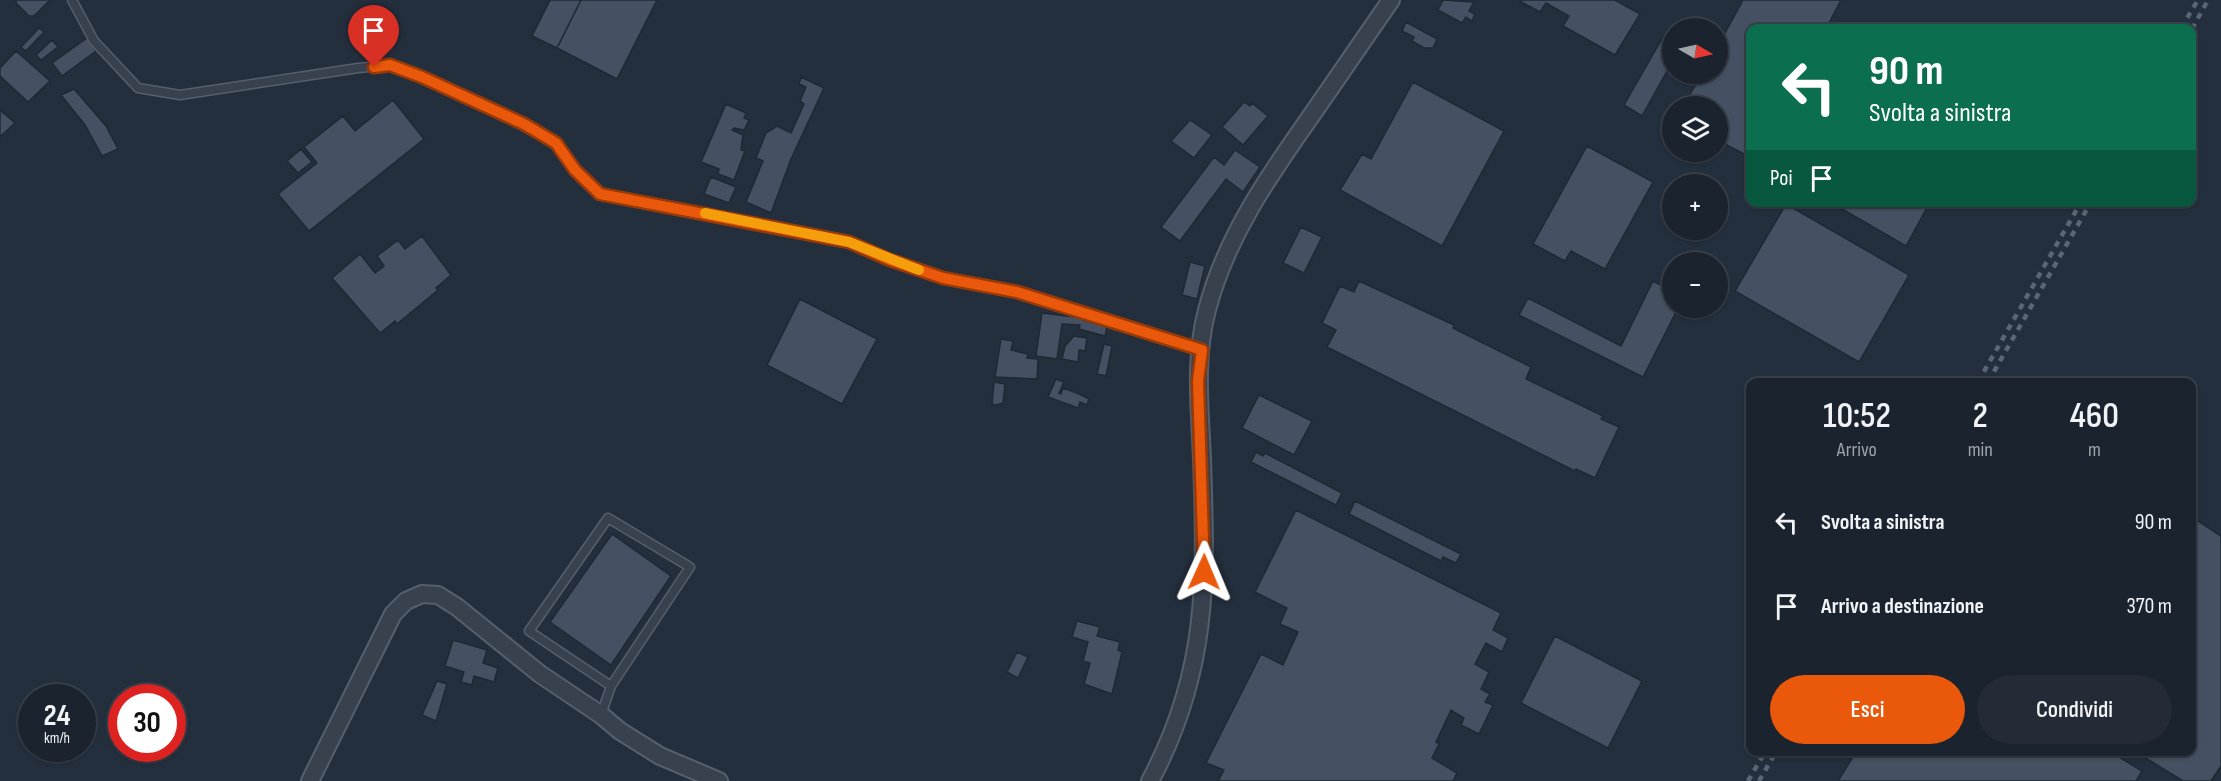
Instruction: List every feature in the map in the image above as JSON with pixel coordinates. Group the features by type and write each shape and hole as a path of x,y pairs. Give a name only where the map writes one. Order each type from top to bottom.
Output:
{"street":[{"path":"1150,781 1169,745 1191,682 1203,615 1204,530 1198,381 1206,312 1224,256 1257,195 1391,0"},
{"path":"310,781 393,614 406,601 422,594 438,596 458,607 540,674 660,756 719,781"}],"lane":[{"path":"72,0 94,41 138,88 180,95 390,65 473,100 556,143 575,170 600,194 849,242 890,260 943,278 1017,292 1202,350"},
{"path":"601,715 611,686 690,567 608,518 529,631 611,686"}],"building":[{"path":"16,0 50,0 34,16 29,16 16,3"},
{"path":"550,0 581,0 557,48 532,36"},
{"path":"581,0 657,0 617,79 557,48"},
{"path":"1443,0 1474,2 1469,11 1475,14 1472,21 1466,17 1462,23 1438,10"},
{"path":"1518,0 1615,0 1640,14 1615,55 1563,26 1569,16 1546,3 1540,12"},
{"path":"1743,0 1841,0 1829,24 1746,24 1746,155 1728,146 1728,96 1689,96 1696,84 1728,84 1728,28"},
{"path":"1406,22 1437,39 1433,48 1424,48 1412,41 1414,37 1402,31"},
{"path":"39,28 44,32 26,51 21,47"},
{"path":"87,38 96,51 62,76 52,63"},
{"path":"1662,39 1662,80 1642,116 1624,105"},
{"path":"52,40 58,47 41,60 36,55"},
{"path":"16,51 50,81 28,102 0,76 0,68"},
{"path":"801,77 824,88 791,159 771,213 746,202 763,161 756,158 766,133 777,126 791,133 804,104 800,101 806,87 799,84"},
{"path":"1413,82 1504,131 1442,246 1340,190 1362,154 1371,159"},
{"path":"74,89 106,126 118,149 102,156 85,125 61,95"},
{"path":"393,100 424,139 309,231 278,194 317,163 304,147 343,116 355,131"},
{"path":"1244,102 1250,106 1252,103 1268,116 1243,145 1222,127"},
{"path":"726,104 746,113 744,118 749,120 744,130 734,128 732,130 743,135 741,150 745,151 734,180 718,174 719,169 701,162"},
{"path":"0,110 15,123 0,137"},
{"path":"1190,120 1212,135 1194,158 1171,141"},
{"path":"1587,146 1653,182 1605,269 1571,251 1565,261 1533,244"},
{"path":"301,149 312,162 298,173 287,161"},
{"path":"1235,150 1260,167 1243,192 1226,179 1180,241 1161,227 1214,157 1224,165"},
{"path":"711,177 736,187 729,203 704,194"},
{"path":"1784,207 1791,207 1909,275 1859,362 1735,291"},
{"path":"1839,207 1927,207 1906,246"},
{"path":"1301,227 1322,237 1304,273 1283,263"},
{"path":"422,236 451,275 436,288 438,290 397,324 395,321 380,333 332,278 360,254 375,273 384,266 377,256 398,240 405,249"},
{"path":"1190,262 1205,266 1197,299 1182,295"},
{"path":"1359,281 1454,325 1453,328 1531,367 1526,379 1603,416 1601,419 1619,427 1595,478 1576,469 1575,471 1327,347 1336,330 1322,323 1340,286 1354,292"},
{"path":"1653,281 1662,286 1662,318 1673,318 1643,377 1519,315 1528,298 1621,346"},
{"path":"800,299 877,339 842,404 767,365"},
{"path":"1042,313 1084,318 1083,320 1107,327 1105,336 1079,329 1080,325 1062,324 1057,359 1036,356"},
{"path":"1074,336 1087,338 1085,351 1079,350 1078,362 1062,359 1065,346"},
{"path":"1001,339 1013,341 1011,350 1028,354 1027,358 1038,359 1037,379 995,377"},
{"path":"1104,344 1112,346 1106,376 1097,374"},
{"path":"1056,379 1064,382 1059,393 1061,394 1063,388 1077,393 1089,399 1087,405 1080,402 1078,408 1048,397"},
{"path":"994,382 1005,384 1003,403 996,405 992,404"},
{"path":"1259,395 1312,421 1294,455 1242,428"},
{"path":"1256,452 1263,456 1265,453 1342,493 1336,505 1251,462"},
{"path":"1355,501 1461,554 1456,563 1443,557 1441,561 1349,514"},
{"path":"1296,510 1501,613 1493,630 1508,638 1502,652 1486,643 1475,664 1489,672 1481,689 1490,694 1485,702 1493,705 1479,734 1461,725 1464,718 1451,710 1436,742 1439,744 1432,758 1457,773 1453,781 1218,781 1224,770 1206,763 1261,654 1283,665 1298,632 1280,624 1287,608 1255,592"},
{"path":"2196,520 2221,536 2221,766 2211,781 2183,781 2142,756 2196,756"},
{"path":"612,534 671,576 611,665 550,622"},
{"path":"1077,621 1100,627 1097,636 1120,642 1118,650 1122,652 1112,694 1084,684 1090,663 1083,661 1088,642 1072,637"},
{"path":"1555,636 1642,681 1608,748 1521,703"},
{"path":"453,640 487,650 483,663 498,668 494,682 474,676 472,685 461,682 464,672 445,666"},
{"path":"1017,652 1028,657 1018,678 1007,672"},
{"path":"437,681 447,684 436,721 422,715"},
{"path":"1854,756 2118,756 2142,771 2136,781 1838,781"}],"railway":[{"path":"2183,24 2198,0"},
{"path":"2195,24 2208,0"},
{"path":"1980,378 2078,207"},
{"path":"1990,378 2088,207"},
{"path":"1748,781 1763,756"},
{"path":"1759,781 1774,756"}],"slow traffic":[{"path":"705,213 849,242 919,270"}],"route":[{"path":"374,67 390,65 422,77 524,124 556,143 575,170 600,194 849,242 890,260 943,278 1017,292 1202,350 1198,381 1204,572"}]}
